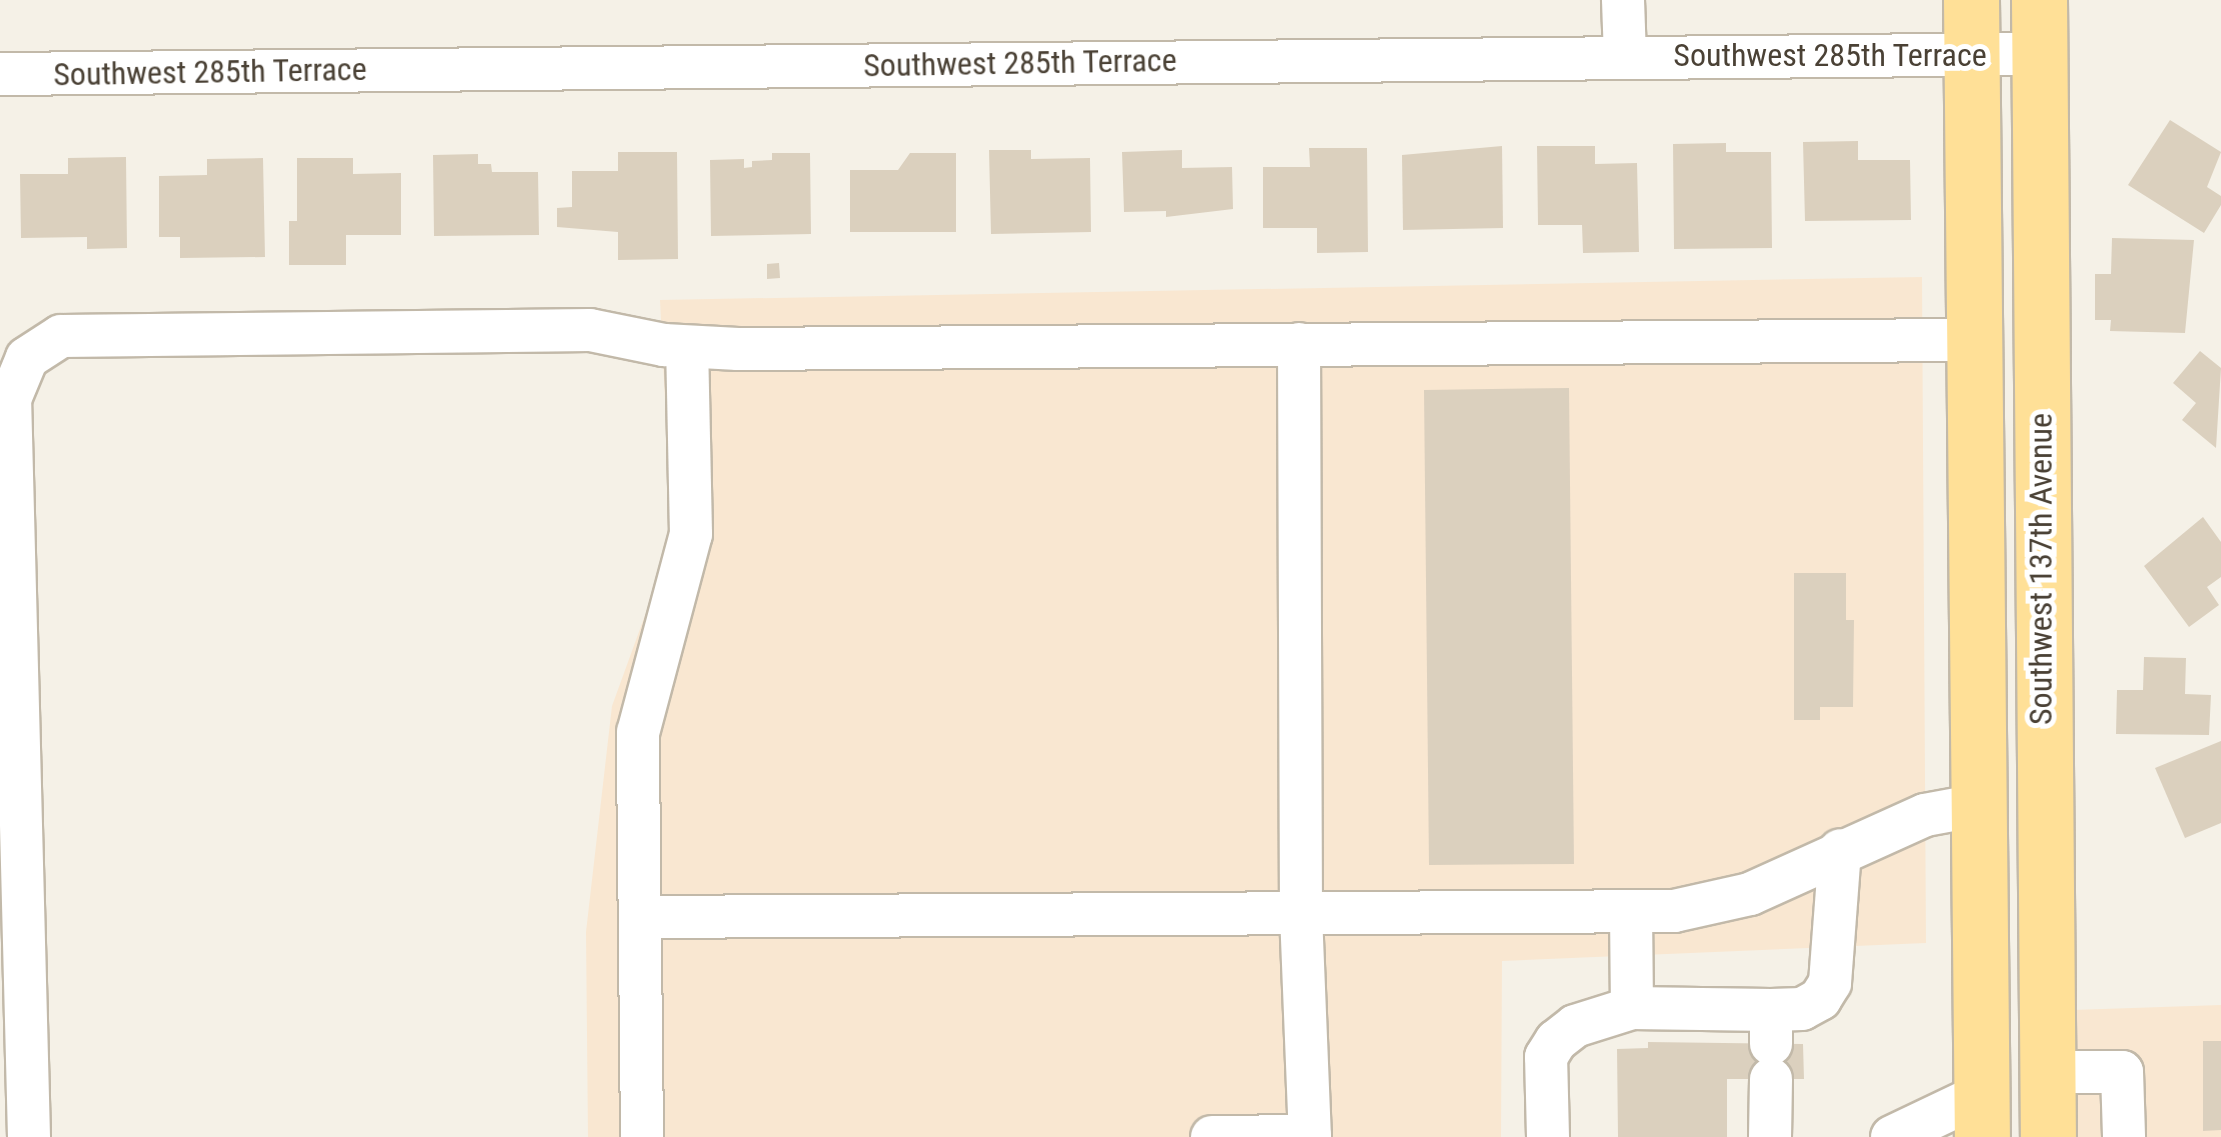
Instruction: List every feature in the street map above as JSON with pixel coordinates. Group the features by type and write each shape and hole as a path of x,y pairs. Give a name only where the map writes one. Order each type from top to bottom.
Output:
{"main road":[{"name":"Southwest 137th Avenue","path":"1971,0 1982,1116"},
{"name":"Southwest 137th Avenue","path":"2038,0 2041,804 2048,1137"},
{"path":"1979,805 2041,804"}],"street":[{"path":"1623,0 1625,57"},
{"name":"Southwest 285th Terrace","path":"0,74 2039,54"},
{"path":"29,1137 10,399 28,358 61,336 590,330 686,348 1974,340"},
{"path":"1212,1137 1310,1137 1301,914 1299,344"},
{"path":"642,1137 638,733 691,534 686,348"},
{"path":"640,917 1631,913 1714,906 1924,815 1979,805"},
{"path":"1770,1137 1771,1044 1802,1009 1820,999 1830,983 1840,850"},
{"path":"1631,913 1632,1008"},
{"path":"1548,1137 1546,1057 1556,1041 1575,1026 1632,1008 1771,1044"},
{"path":"2046,1072 2122,1072 2124,1137"},
{"path":"1892,1137 1982,1116"}],"shaded area":[{"path":"1922,277 1926,943 1502,961 1501,1137 588,1137 586,932 612,706 672,541 660,300"},
{"path":"2221,1005 2221,1137 2075,1137 2073,1010"}],"building":[{"path":"2170,120 2221,152 2207,187 2221,196 2221,205 2204,233 2128,185"},
{"path":"1858,141 1858,160 1910,160 1911,220 1805,221 1803,142"},
{"path":"1726,143 1726,152 1771,152 1772,248 1674,249 1673,144"},
{"path":"1502,146 1503,228 1403,230 1402,155"},
{"path":"1537,146 1595,146 1595,164 1637,163 1639,252 1583,253 1582,225 1538,225"},
{"path":"1309,148 1367,148 1368,252 1317,253 1317,228 1263,228 1263,167 1310,167"},
{"path":"989,150 1031,150 1031,159 1090,158 1091,232 991,234"},
{"path":"1182,150 1182,168 1232,167 1233,209 1166,217 1166,211 1124,212 1122,152"},
{"path":"618,152 677,152 678,259 618,260 618,232 557,227 557,208 572,207 572,171 618,171"},
{"path":"772,153 810,153 811,234 711,236 710,160 744,159 744,168 752,167 752,161 772,160"},
{"path":"910,153 956,153 956,232 850,232 850,170 898,170"},
{"path":"478,154 478,164 491,164 492,172 538,172 539,235 434,236 433,155"},
{"path":"126,157 127,248 87,249 87,237 21,238 20,174 68,174 68,158"},
{"path":"263,158 265,257 180,258 180,237 159,237 159,176 207,175 207,159"},
{"path":"297,158 353,158 353,174 401,173 401,235 346,235 346,265 289,265 289,221 297,221"},
{"path":"2112,238 2194,240 2185,333 2110,331 2111,320 2095,320 2095,274 2111,274"},
{"path":"779,263 780,278 767,279 767,264"},
{"path":"2200,351 2221,368 2216,448 2182,420 2196,403 2173,383"},
{"path":"1569,388 1574,864 1429,865 1424,390"},
{"path":"2203,517 2221,542 2221,577 2207,587 2219,605 2189,627 2144,566"},
{"path":"1794,573 1846,573 1846,620 1854,620 1853,707 1820,707 1820,720 1794,720"},
{"path":"2144,657 2186,658 2185,694 2211,695 2209,735 2116,734 2117,690 2143,690"},
{"path":"2221,741 2221,823 2185,838 2155,768"},
{"path":"2203,1041 2221,1041 2221,1130 2203,1131"},
{"path":"1648,1042 1803,1044 1804,1079 1727,1079 1727,1137 1618,1137 1617,1049 1648,1048"}]}
